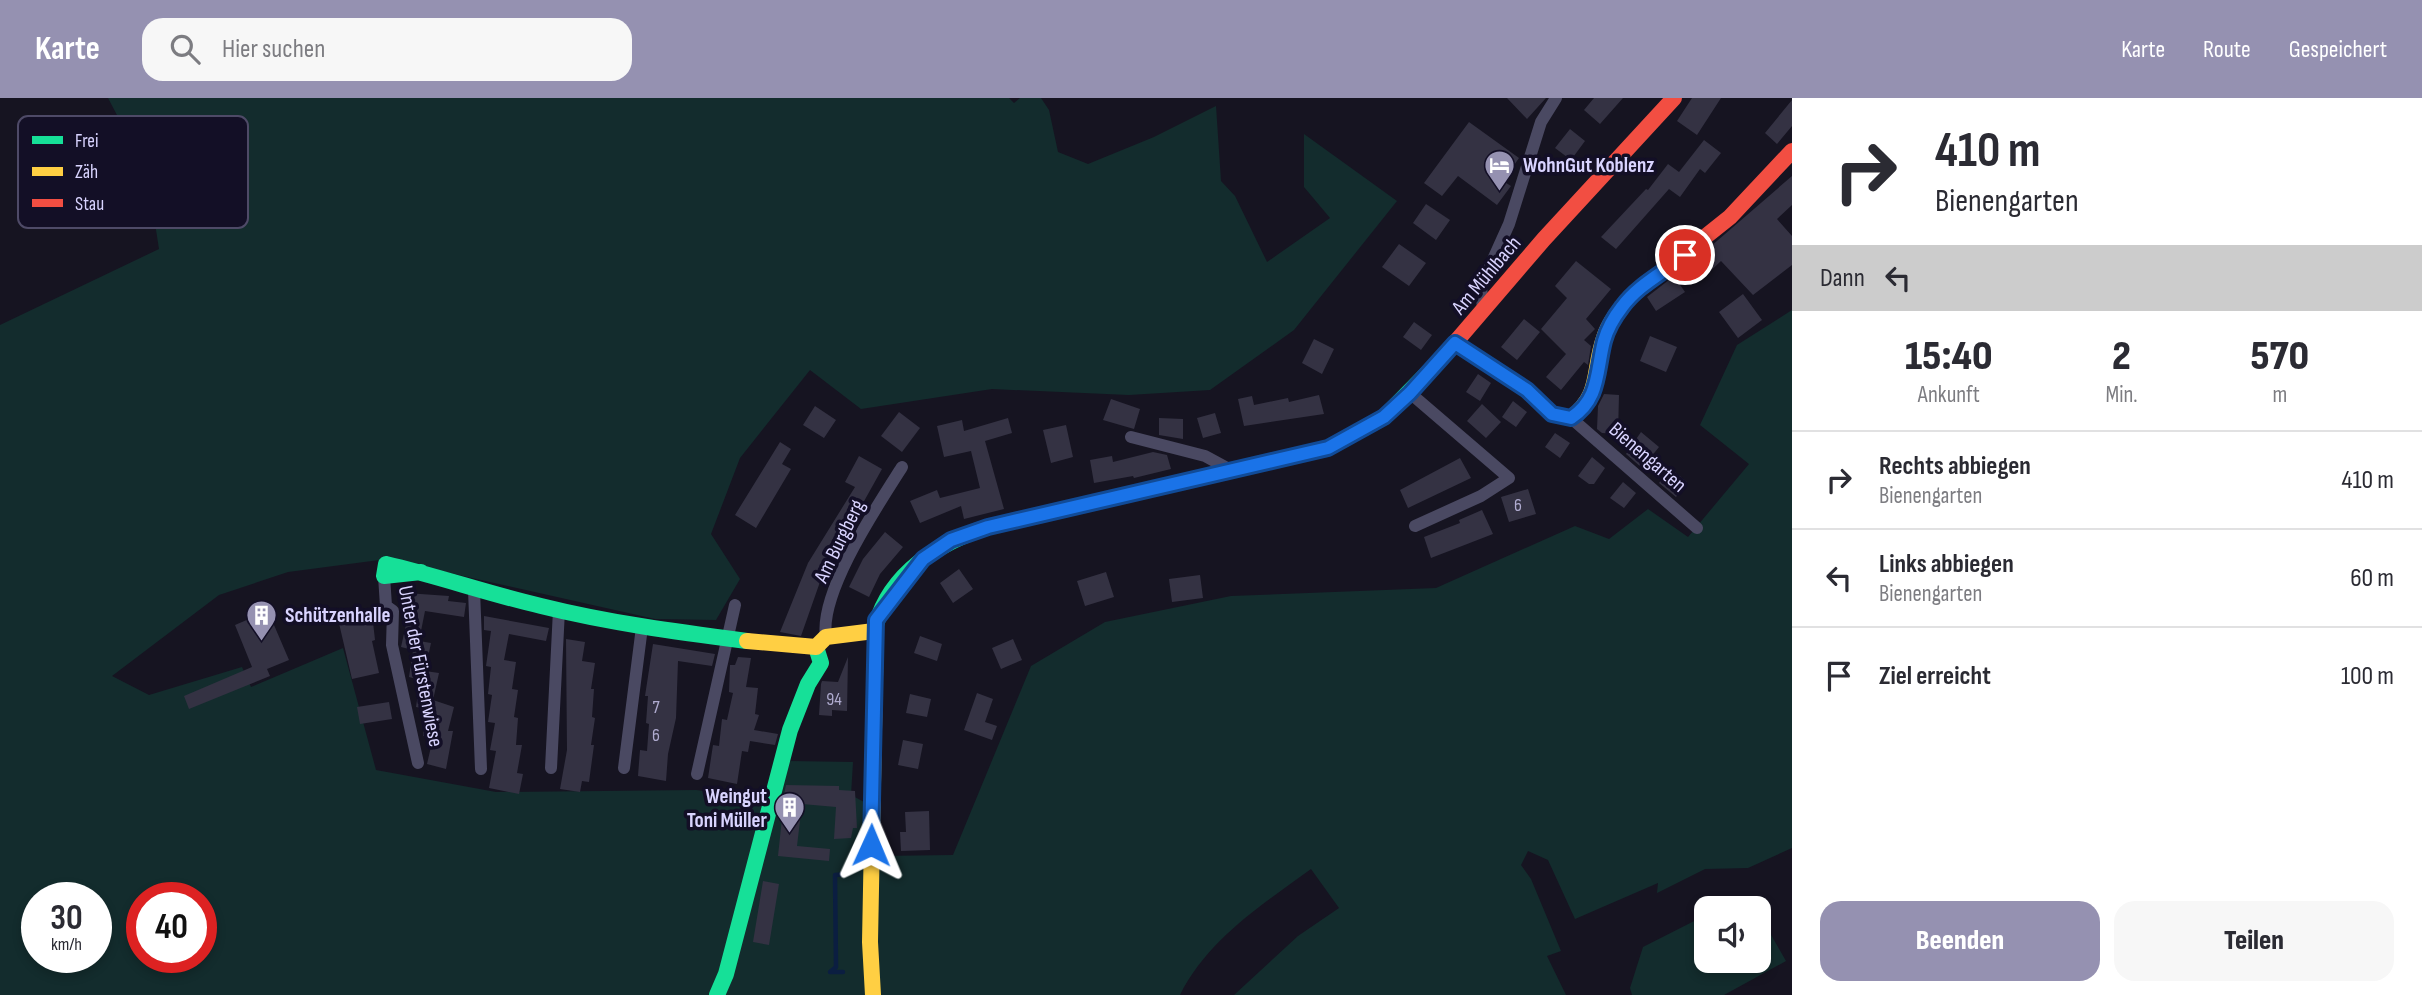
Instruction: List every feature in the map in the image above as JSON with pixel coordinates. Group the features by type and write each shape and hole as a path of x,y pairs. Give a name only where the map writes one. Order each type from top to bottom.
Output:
{"street":[{"path":"1483,310 1481,285 1509,223 1541,122 1556,98"},
{"name":"Am Mühlbach","path":"873,995 870,930 874,631 882,609 905,579 923,559 951,540 988,527 1328,448 1384,417 1410,393 1544,239 1674,98"},
{"path":"1571,418 1584,410 1597,385 1604,339 1621,308 1642,285 1670,267 1722,225 1792,151"},
{"name":"Bienengarten","path":"1455,343 1527,390 1552,414 1571,418 1698,528"},
{"path":"1410,393 1509,478 1481,496 1415,526"},
{"path":"1131,437 1205,456 1229,470"},
{"name":"Am Burgberg","path":"821,642 844,566 902,467"},
{"name":"Unter der Fürstenwiese","path":"418,763 392,645 393,611 386,606 386,564 421,572 474,590 642,628 726,638 821,642 874,631"},
{"name":"Unter der Fürstenwiese","path":"474,590 481,769"},
{"path":"697,774 735,605"},
{"path":"551,768 559,610"},
{"path":"625,768 642,628"},
{"path":"717,995 726,974 797,706 821,663 821,642"}],"green space":[{"path":"108,98 1009,98 1014,103 1020,98 1041,98 1049,110 1058,152 1088,164 1154,137 1216,106 1221,181 1235,196 1267,262 1330,218 1304,187 1304,134 1397,201 1294,330 1210,390 1129,395 992,389 861,409 810,370 740,458 711,534 740,579 716,620 655,619 387,559 288,572 219,595 112,676 149,695 242,667 251,687 343,648 376,770 496,792 696,790 777,800 789,761 853,762 851,795 864,802 866,995 0,995 0,325 159,249 156,228 248,228 248,116 117,116"},
{"path":"1792,310 1792,848 1748,868 1705,869 1657,893 1658,883 1575,919 1548,860 1528,851 1521,865 1531,879 1561,951 1547,956 1566,995 1234,995 1298,936 1339,908 1311,869 1255,910 1221,940 1205,957 1180,995 880,995 877,921 879,856 953,855 1031,666 1105,622 1231,596 1436,588 1575,526 1609,539 1648,509 1688,537 1749,464 1700,425 1737,345"},
{"path":"1694,921 1694,973 1764,973 1724,995 1632,995 1630,988 1643,947"},
{"path":"1771,935 1786,961 1771,969"}],"building":[{"path":"1507,98 1546,98 1527,119"},
{"path":"1594,98 1623,98 1600,124 1584,110"},
{"path":"1692,98 1721,98 1697,135 1677,121"},
{"path":"1792,100 1792,126 1777,144 1765,133"},
{"path":"1469,122 1519,158 1503,181 1511,186 1497,205 1458,176 1442,196 1424,183"},
{"path":"1570,129 1585,141 1571,160 1555,148"},
{"path":"1704,140 1721,153 1705,173 1700,169 1680,197 1669,189 1616,249 1601,237 1646,189 1648,190 1668,164 1679,172"},
{"path":"1792,176 1792,205 1777,219 1792,236 1792,265 1753,295 1721,261 1701,280 1688,266"},
{"path":"1426,204 1450,220 1436,240 1413,223"},
{"path":"1399,244 1426,263 1409,286 1382,267"},
{"path":"1576,261 1611,289 1586,319 1595,329 1584,340 1591,346 1588,365 1584,362 1561,390 1546,377 1566,354 1541,329 1567,298 1555,286"},
{"path":"1674,276 1685,292 1656,311 1647,297"},
{"path":"1743,294 1762,320 1738,338 1719,312"},
{"path":"1524,319 1540,332 1517,360 1501,347"},
{"path":"1414,322 1432,335 1421,350 1403,337"},
{"path":"1650,336 1677,347 1666,372 1640,361"},
{"path":"1314,339 1334,349 1322,374 1302,363"},
{"path":"1478,374 1491,383 1480,401 1466,392"},
{"path":"1604,394 1619,395 1618,434 1602,433 1597,429 1598,406"},
{"path":"1319,395 1324,414 1244,426 1238,399 1252,396 1254,405 1288,398 1289,402"},
{"path":"1111,399 1140,409 1134,429 1103,420"},
{"path":"1513,401 1527,412 1516,427 1502,417"},
{"path":"1482,404 1501,422 1486,438 1467,421"},
{"path":"815,406 836,420 824,438 803,425"},
{"path":"899,412 920,428 902,452 881,436"},
{"path":"1215,413 1221,433 1203,438 1197,418"},
{"path":"1008,418 1012,433 985,441 1004,509 964,519 961,506 920,523 910,501 937,490 940,498 980,488 971,451 944,457 937,426 962,420 964,431"},
{"path":"1159,418 1183,419 1183,439 1159,435"},
{"path":"1066,425 1073,457 1051,463 1043,430"},
{"path":"1641,432 1659,447 1642,468 1626,454"},
{"path":"1555,433 1570,443 1560,458 1545,447"},
{"path":"780,442 791,449 782,464 791,469 756,528 735,515"},
{"path":"1153,452 1167,455 1171,469 1134,478 1133,476 1094,483 1090,460 1112,456 1113,462"},
{"path":"859,456 882,469 858,512 862,515 830,563 827,562 801,636 780,632 808,563 855,487 845,482"},
{"path":"1592,457 1605,468 1594,484 1589,484 1578,476"},
{"path":"1460,458 1471,478 1408,508 1400,490"},
{"path":"1670,468 1687,482 1676,497 1659,483"},
{"path":"1623,482 1636,493 1624,508 1610,498"},
{"path":"1528,489 1536,514 1509,522 1501,497"},
{"path":"1482,510 1493,534 1431,558 1424,537 1460,523 1459,520"},
{"path":"885,532 903,547 880,574 869,597 849,587 863,559"},
{"path":"959,569 973,589 953,603 940,583"},
{"path":"1106,572 1114,597 1085,606 1077,581"},
{"path":"1200,575 1203,598 1172,602 1169,579"},
{"path":"406,593 449,596 448,601 466,603 464,617 425,611 419,641 431,643 425,671 439,673 433,700 454,707 448,731 453,731 446,769 427,764 433,738 423,736 427,709 416,707 420,680 409,677 413,650 401,647 410,607 404,606"},
{"name":"Schützenhalle","path":"268,611 289,660 267,669 270,676 189,709 184,696 252,667 235,625"},
{"path":"372,613 375,640 372,641 379,673 352,679 338,619"},
{"path":"484,616 549,628 546,641 509,634 504,660 516,662 512,689 518,690 514,717 518,718 516,745 522,745 517,773 523,774 519,794 489,788 496,751 490,750 495,723 488,722 492,695 488,694 491,667 486,666 491,631 484,630"},
{"path":"920,636 942,644 937,661 914,653"},
{"path":"566,639 585,642 582,661 595,663 591,689 594,689 592,717 595,718 591,745 594,745 589,782 582,781 580,792 560,789 567,750"},
{"path":"1013,639 1022,660 1001,669 992,648"},
{"path":"653,644 715,654 712,666 678,661 676,718 668,754 666,781 638,776 640,750 647,751 648,696 645,696"},
{"path":"738,657 751,658 746,687 758,688 755,714 759,715 754,730 778,734 775,745 750,741 748,752 742,751 737,784 708,778 713,745 719,746 722,719 727,720 733,693 729,692 730,665 735,665"},
{"path":"848,657 847,711 832,710 832,716 819,715 822,681 838,682"},
{"path":"977,693 993,699 985,722 997,726 992,740 964,730"},
{"path":"910,694 931,699 927,717 906,713"},
{"path":"389,702 392,719 360,724 357,707"},
{"path":"903,740 923,744 918,769 898,765"},
{"path":"786,785 839,786 839,790 855,791 857,828 853,828 851,838 834,839 836,807 802,804 797,846 830,849 829,861 778,856 781,809"},
{"path":"929,811 930,850 901,851 900,832 906,832 905,812"},
{"path":"763,881 779,884 769,945 753,942"}],"waterway":[{"path":"843,972 830,972 836,967 835,875 846,874"}],"traffic: fast":[{"path":"876,625 883,606 905,575 919,562 952,541 988,527 1328,448 1384,417 1441,359"},
{"path":"421,572 384,576 386,564 405,569 425,574 522,601 567,612 747,641"},
{"path":"717,995 726,974 790,730 808,684 821,663 816,647"}],"traffic: slow":[{"path":"1455,343 1527,390 1552,414 1571,418 1588,400 1606,332 1631,296"},
{"path":"873,995 870,942 876,625"},
{"path":"747,641 816,647 826,637 874,631"}],"traffic: jam":[{"path":"1441,359 1544,239 1674,98"},
{"path":"1631,296 1730,217 1792,151"}],"place":[{"name":"WohnGut Koblenz","path":"1500,192"},
{"name":"Schützenhalle","path":"262,642"},
{"name":"Weingut Toni Müller","path":"790,835"}],"route":[{"path":"871,845 872,671 876,620 905,579 923,559 940,546 988,527 1328,448 1384,417 1410,393 1455,343 1527,390 1552,414 1571,418 1584,410 1597,385 1604,339 1621,308 1642,285 1685,255"}]}
